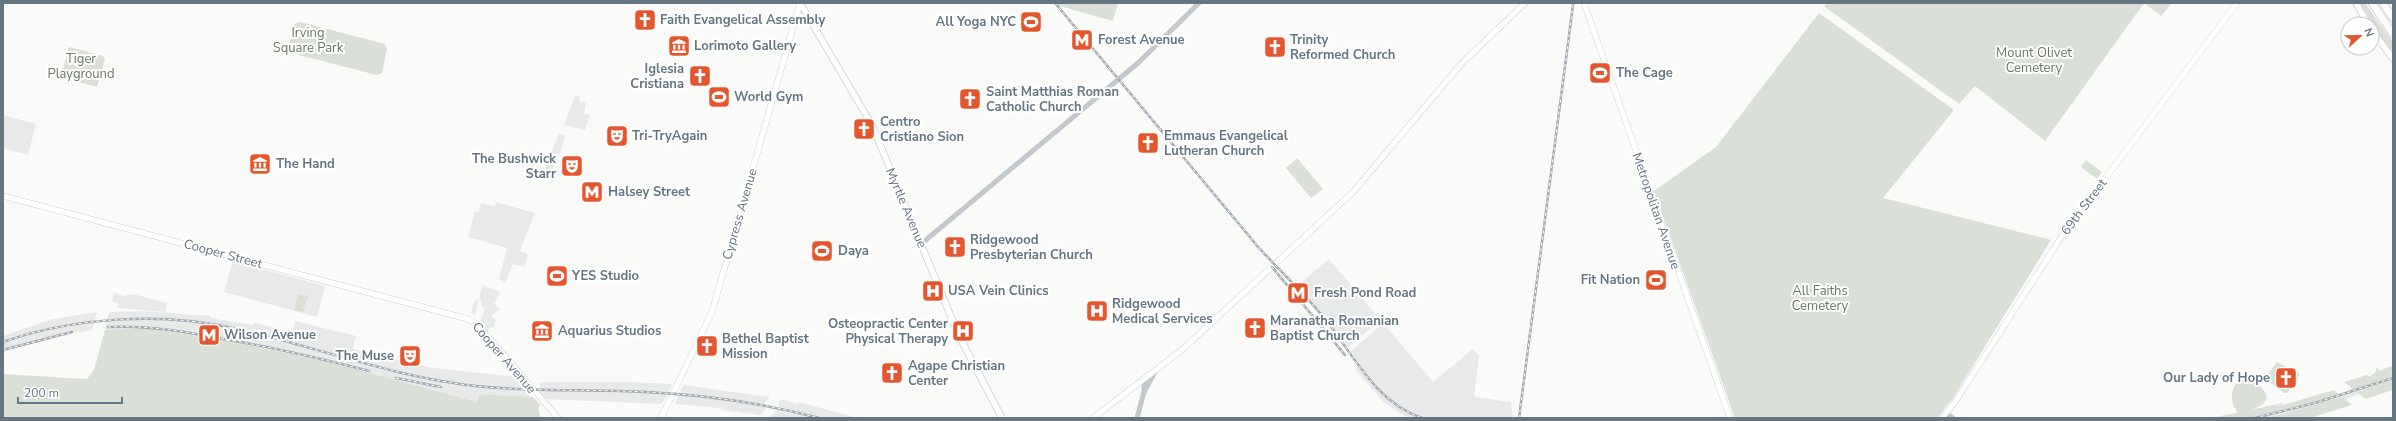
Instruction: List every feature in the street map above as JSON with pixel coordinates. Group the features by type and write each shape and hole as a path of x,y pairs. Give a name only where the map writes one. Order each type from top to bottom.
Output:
{"highway":[{"path":"2372,3 2393,34"},
{"path":"2383,3 2393,18"}],"main road":[{"name":"Myrtle Avenue","path":"800,3 872,126 959,336 1002,418"},
{"name":"Cypress Avenue","path":"661,418 712,312 800,3"},
{"path":"1093,418 1183,349 1354,192 1462,63 1525,3"},
{"name":"Metropolitan Avenue","path":"1584,3 1730,418"},
{"name":"69th Street","path":"1942,418 1955,402 2062,236 2237,3"},
{"path":"2356,3 2363,16"},
{"path":"2380,41 2393,59"},
{"name":"Cooper Street","path":"3,196 442,312"},
{"name":"Cooper Avenue","path":"442,312 468,319 478,325 558,418"}],"street":[{"path":"921,244 1138,63 1199,3"},
{"path":"1137,418 1144,392 1157,369"},
{"path":"1144,392 1144,385 1148,376"},
{"path":"1946,413 1953,418"}],"shaded area":[{"path":"575,96 580,96 579,101 586,103 584,114 590,115 585,130 564,125"},
{"path":"3,115 36,124 28,155 3,148"},
{"path":"559,134 565,135 562,149 551,172 543,172"},
{"path":"496,202 535,213 520,251 528,254 524,267 513,264 505,283 499,279 507,248 468,237 475,211 479,212 481,203 495,207"},
{"path":"1329,259 1433,382 1473,349 1479,356 1474,397 1511,402 1513,418 1408,418 1383,402 1355,369 1360,365 1351,351 1380,326 1377,323 1348,347 1298,285"},
{"path":"233,261 325,286 317,317 224,292"},
{"path":"482,285 501,292 494,304 500,309 491,316 496,320 493,328 490,327 488,331 480,322 485,308 481,307 482,301 479,300"},
{"path":"114,293 123,296 133,294 167,303 165,312 117,308 118,303 112,301"},
{"path":"475,299 479,300 475,315 471,313"},
{"path":"142,311 210,316 210,318 253,325 254,323 292,332 295,321 356,336 353,348 357,350 433,368 516,377 533,397 479,394 477,402 325,361 234,342 149,328 105,330 109,312"},
{"path":"97,312 92,330 54,336 3,351 3,336 49,320"},
{"path":"2393,365 2393,390 2366,399 2359,394 2346,399 2352,405 2309,418 2210,418 2282,403 2284,405 2327,392 2333,394 2334,391 2338,394 2347,391 2378,371"},
{"path":"540,382 629,382 672,384 662,404 546,399 540,393"},
{"path":"683,385 770,397 765,402 765,410 760,415 723,410 720,408 675,404"},
{"path":"780,399 798,404 798,402 858,418 769,418 777,410"}],"green space":[{"path":"1049,3 1118,3 1113,21"},
{"name":"Mount Olivet Cemetery","path":"1827,3 2144,3 2045,141 1975,86 1959,104 1824,6"},
{"path":"2144,3 2172,3 2161,16"},
{"path":"2360,3 2365,3 2374,16 2368,16"},
{"name":"All Faiths Cemetery","path":"1819,13 1954,110 1883,198 2051,240 1953,398 1937,418 1735,418 1654,191 1716,147"},
{"name":"Irving Square Park","path":"300,22 385,44 387,49 382,73 377,75 291,53 288,49 295,24"},
{"path":"2380,24 2393,42 2393,52 2381,37"},
{"name":"Tiger Playground","path":"69,47 103,56 105,59 97,87 61,77"},
{"path":"1297,158 1323,189 1311,198 1286,168"},
{"path":"2086,160 2102,172 2097,179 2081,167"},
{"path":"298,294 308,296 303,312 294,310"},
{"path":"149,328 234,342 325,361 477,402 479,394 533,397 540,405 538,409 541,418 3,418 3,374 87,379 94,370 105,330"},
{"path":"2277,362 2300,374 2287,393 2284,393 2265,378"},
{"path":"2393,366 2393,376 2354,390 2344,382 2367,375 2370,377 2375,374 2377,367 2379,371"},
{"path":"2245,374 2260,386 2266,395 2266,400 2263,404 2256,408 2242,412 2276,405 2277,407 2334,390 2340,395 2249,418 2215,418 2238,413 2233,403 2232,392 2237,382"},
{"path":"2393,380 2393,389 2366,399 2357,392"},
{"path":"2343,397 2351,405 2310,418 2268,418"}],"railway":[{"path":"1055,3 1259,248 1325,319 1356,362 1378,389 1391,401 1406,411 1422,418"},
{"path":"1519,418 1573,5"},
{"path":"1272,267 1345,355"},
{"path":"3,342 59,327 88,322 147,319 176,320 205,323 264,335 414,376 445,382 497,388 625,391 690,395 734,400 819,418"},
{"path":"108,327 154,328 198,334 282,350 369,371"},
{"path":"3,350 72,332"},
{"path":"396,378 441,387"},
{"path":"2255,418 2315,403 2393,378"}],"place":[{"name":"Faith Evangelical Assembly","path":"645,20"},
{"name":"All Yoga NYC","path":"1031,22"},
{"name":"Forest Avenue","path":"1082,40"},
{"name":"Lorimoto Gallery","path":"679,46"},
{"name":"Trinity Reformed Church","path":"1275,47"},
{"name":"The Cage","path":"1600,73"},
{"name":"Iglesia Cristiana","path":"700,76"},
{"name":"World Gym","path":"719,97"},
{"name":"Saint Matthias Roman Catholic Church","path":"970,99"},
{"name":"Centro Cristiano Sion","path":"864,129"},
{"name":"Tri-TryAgain","path":"617,136"},
{"name":"Emmaus Evangelical Lutheran Church","path":"1148,143"},
{"name":"The Hand","path":"260,164"},
{"name":"The Bushwick Starr","path":"572,166"},
{"name":"Halsey Street","path":"592,192"},
{"name":"Ridgewood Presbyterian Church","path":"955,247"},
{"name":"Daya","path":"822,251"},
{"name":"YES Studio","path":"557,276"},
{"name":"Fit Nation","path":"1656,280"},
{"name":"USA Vein Clinics","path":"933,291"},
{"name":"Fresh Pond Road","path":"1298,293"},
{"name":"Ridgewood Medical Services","path":"1097,311"},
{"name":"Maranatha Romanian Baptist Church","path":"1255,328"},
{"name":"Aquarius Studios","path":"542,331"},
{"name":"Osteopractic Center Physical Therapy","path":"963,331"},
{"name":"Wilson Avenue","path":"209,335"},
{"name":"Bethel Baptist Mission","path":"707,346"},
{"name":"The Muse","path":"410,356"},
{"name":"Agape Christian Center","path":"892,373"},
{"name":"Our Lady of Hope","path":"2286,378"}]}
